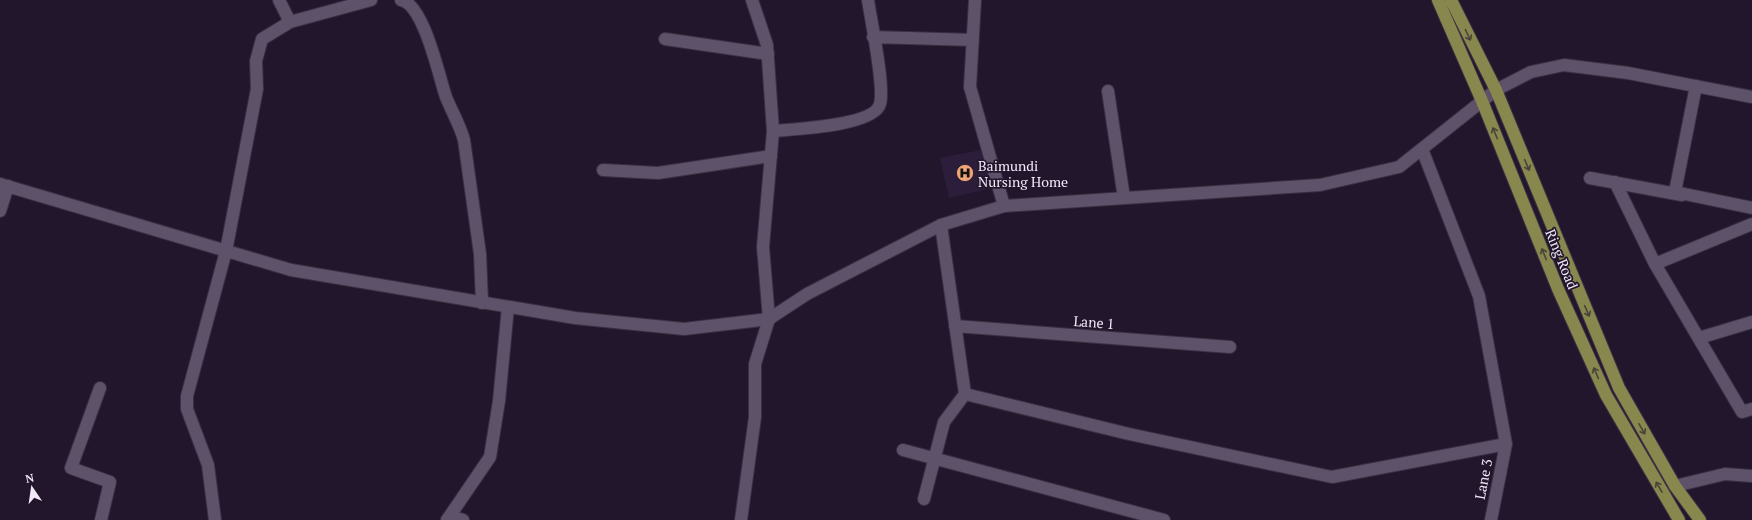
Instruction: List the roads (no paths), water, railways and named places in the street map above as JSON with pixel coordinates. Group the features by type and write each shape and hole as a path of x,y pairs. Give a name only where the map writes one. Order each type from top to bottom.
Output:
{"main road":[{"name":"Ring Road","path":"1438,0 1482,101 1558,289 1606,395 1679,520"},
{"path":"1451,0 1496,90 1619,388 1675,486 1700,520"}],"street":[{"path":"280,0 290,22"},
{"path":"215,520 208,465 188,409 187,396 226,251 257,89 256,61 262,39 290,22 371,0"},
{"path":"401,0 412,7 432,46 447,98 460,124 464,140 480,254 482,302"},
{"path":"741,520 756,417 755,364 769,319 763,247 774,131 767,45 752,0"},
{"path":"774,131 840,125 872,114 880,105 881,90 868,0"},
{"path":"975,0 970,87 1004,206"},
{"path":"873,37 973,40"},
{"path":"665,39 768,54"},
{"path":"0,210 4,185 291,270 575,318 684,329 769,319 807,294 941,225 1004,206 1320,185 1398,167 1496,90 1531,72 1564,64 1628,73 1752,97"},
{"path":"1696,86 1675,192 1752,208"},
{"path":"1108,91 1124,198"},
{"path":"965,394 1129,434 1332,477 1506,444 1479,296 1422,149"},
{"path":"603,170 658,173 771,156"},
{"path":"1590,178 1752,208"},
{"path":"1615,182 1655,264 1698,338 1749,411"},
{"path":"1655,264 1752,224"},
{"path":"924,499 944,422 965,394 941,225"},
{"path":"463,520 448,518 490,457 499,401 508,307"},
{"path":"1698,338 1752,322"},
{"name":"Lane 1","path":"955,326 1230,347"},
{"path":"100,388 70,468 110,482 101,520"},
{"name":"Lane 3","path":"1491,520 1506,444"},
{"path":"903,450 935,457 1164,520"},
{"path":"1675,486 1725,474 1752,476"}],"place":[{"name":"Baimundi Nursing Home","path":"965,173"}]}
